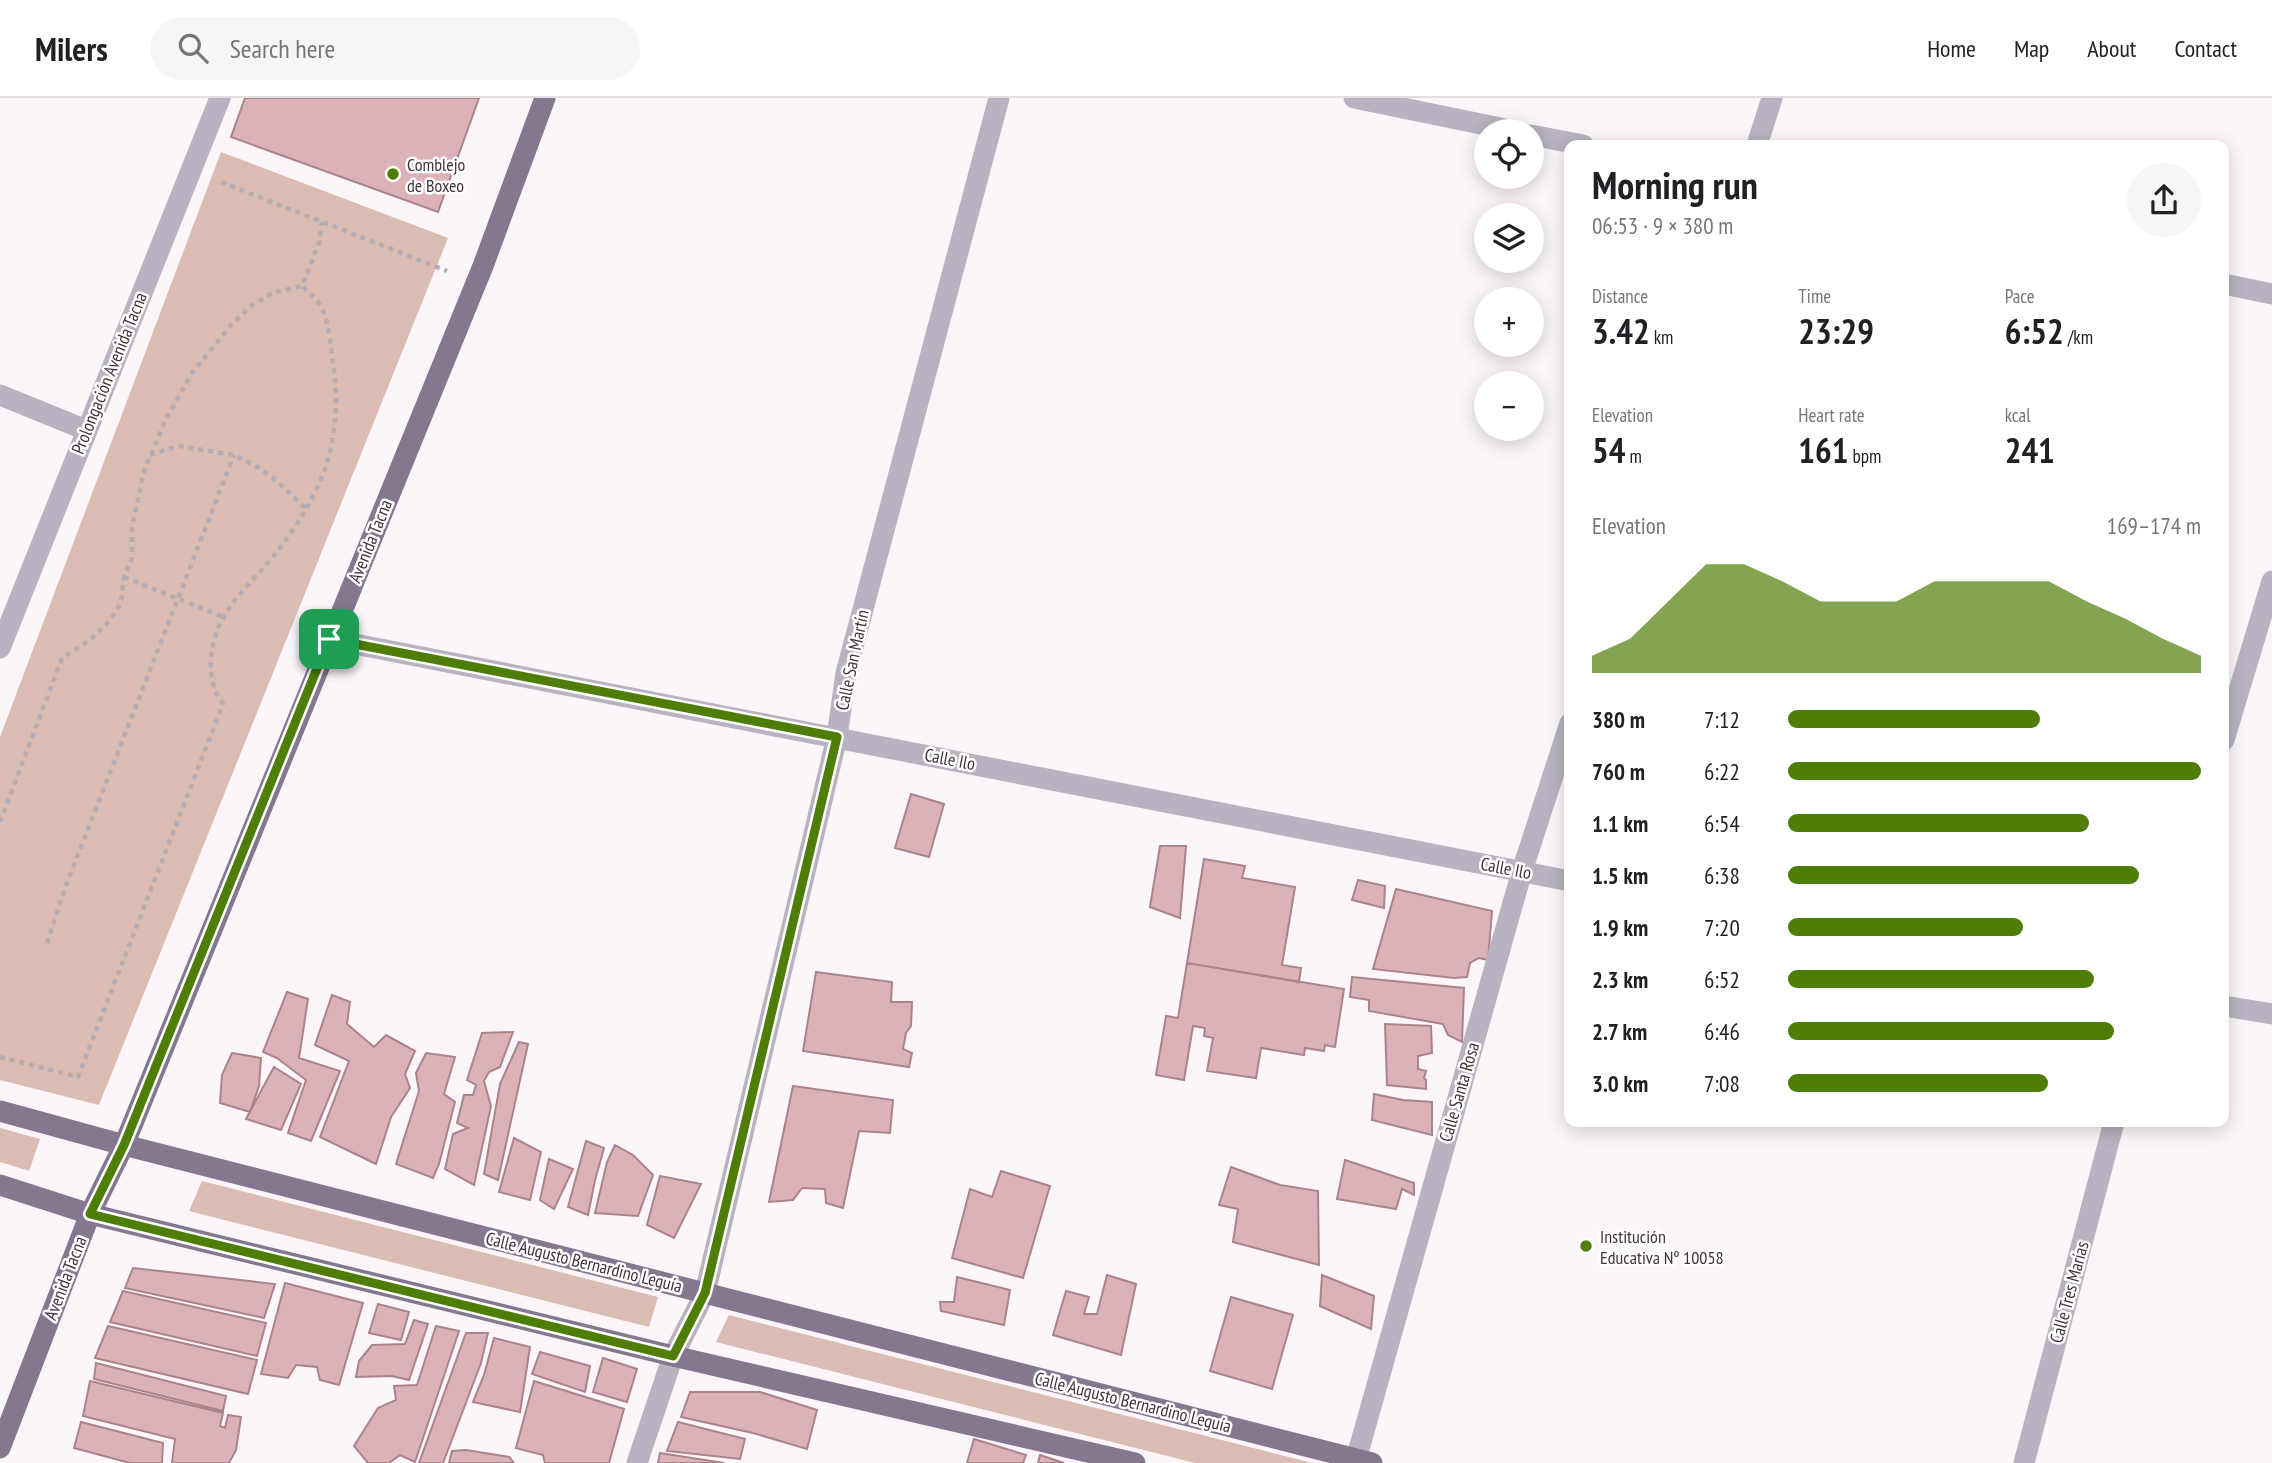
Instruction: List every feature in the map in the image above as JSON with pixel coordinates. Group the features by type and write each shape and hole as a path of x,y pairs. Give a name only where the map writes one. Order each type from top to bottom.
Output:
{"main road":[{"name":"Avenida Tacna","path":"0,1448 90,1214 124,1145 476,283 545,98"},
{"name":"Calle Augusto Bernardino Leguía","path":"0,1111 1361,1462"},
{"path":"0,1185 90,1214 673,1356 1135,1463"}],"street":[{"name":"Prolongación Avenida Tacna","path":"0,648 220,98"},
{"name":"Calle San Martín","path":"637,1463 673,1356 705,1293 837,737 846,673 999,98"},
{"path":"1354,98 1474,123"},
{"path":"1759,140 1772,98"},
{"path":"1544,138 1564,141"},
{"path":"2229,285 2272,294"},
{"path":"0,394 86,430"},
{"path":"2229,723 2272,581"},
{"name":"Calle Ilo","path":"329,639 1564,880"},
{"name":"Calle Santa Rosa","path":"1361,1462 1522,871 1564,742"},
{"path":"2229,1007 2272,1014"},
{"name":"Calle Tres Marías","path":"2024,1463 2113,1127"}],"path":[{"path":"191,171 476,283"},
{"path":"302,286 319,243 322,222"},
{"path":"0,822 62,658 90,640 110,620 121,603 124,578 132,558 132,527 149,455 166,419 192,373 232,324 251,306 272,293 302,286"},
{"path":"0,1057 78,1077 223,704 216,695 210,670 211,640 223,617 280,548 306,509 322,478 334,433 337,386 326,320 320,304 302,286"},
{"path":"149,455 177,446 234,456 259,468 277,481 306,509"},
{"path":"47,943 65,888 234,456"},
{"path":"124,578 223,617"}],"shaded area":[{"path":"221,152 448,238 99,1105 0,1080 0,737"},
{"path":"0,1128 40,1139 29,1171 0,1162"},
{"path":"202,1181 658,1297 649,1327 189,1211"},
{"path":"729,1315 1312,1463 1195,1463 716,1342"}],"building":[{"name":"Comblejo de Boxeo","path":"245,98 479,98 438,212 231,137"},
{"path":"911,794 944,804 929,857 895,848"},
{"path":"1160,846 1186,846 1180,918 1150,907"},
{"path":"1204,859 1245,866 1242,878 1295,887 1282,965 1301,968 1299,982 1187,963"},
{"path":"1358,880 1385,886 1384,908 1352,900"},
{"path":"1396,889 1492,911 1488,960 1479,958 1470,963 1467,977 1373,969"},
{"path":"1187,963 1344,989 1335,1047 1325,1045 1324,1051 1305,1048 1304,1055 1261,1048 1256,1078 1207,1071 1213,1038 1204,1036 1205,1028 1193,1026 1184,1080 1156,1075 1166,1016 1178,1018"},
{"path":"816,972 892,982 891,1002 912,1002 911,1026 906,1033 903,1049 912,1053 909,1067 803,1051"},
{"path":"1352,977 1464,988 1462,1042 1448,1035 1443,1024 1369,1011 1369,1000 1350,997"},
{"path":"287,992 308,999 299,1058 340,1071 311,1141 288,1133 306,1080 277,1058 263,1052"},
{"path":"332,995 350,1002 347,1024 374,1047 386,1035 415,1051 405,1074 410,1088 391,1117 376,1164 320,1137 349,1061 315,1045"},
{"path":"1385,1024 1431,1026 1432,1053 1418,1056 1418,1069 1426,1071 1426,1089 1387,1085"},
{"path":"513,1032 500,1067 489,1072 484,1081 491,1106 474,1185 445,1169 453,1134 468,1128 457,1123 464,1095 473,1095 476,1085 467,1080 482,1033"},
{"path":"519,1042 528,1044 498,1180 484,1174 500,1084"},
{"path":"232,1053 261,1058 259,1086 250,1112 220,1103 222,1075"},
{"path":"426,1053 455,1057 444,1094 455,1102 433,1178 396,1164 419,1091 416,1073"},
{"path":"274,1067 301,1084 281,1130 246,1119"},
{"path":"793,1086 893,1100 890,1133 859,1131 843,1208 826,1203 825,1189 802,1188 793,1200 769,1202"},
{"path":"1374,1094 1432,1102 1432,1135 1372,1120"},
{"path":"514,1138 541,1152 530,1200 499,1192"},
{"path":"586,1141 604,1148 588,1215 568,1207"},
{"path":"615,1145 633,1155 653,1175 638,1216 595,1213 607,1162"},
{"path":"549,1159 573,1169 554,1209 540,1200"},
{"path":"1345,1160 1414,1183 1414,1195 1402,1189 1396,1209 1337,1199"},
{"path":"1231,1167 1280,1185 1318,1191 1319,1265 1233,1242 1238,1209 1219,1205"},
{"path":"1001,1171 1050,1186 1023,1278 952,1258 970,1189 992,1197"},
{"path":"660,1176 701,1184 674,1238 647,1225"},
{"path":"133,1268 275,1284 264,1318 125,1288"},
{"path":"1107,1275 1136,1284 1121,1355 1053,1335 1066,1291 1089,1297 1084,1314 1097,1314"},
{"path":"1322,1275 1374,1296 1371,1329 1320,1306"},
{"path":"957,1277 1010,1290 1004,1325 941,1311 940,1302 954,1302"},
{"path":"285,1283 363,1303 339,1385 320,1380 317,1367 296,1365 288,1378 261,1374"},
{"path":"123,1291 266,1323 257,1356 110,1322"},
{"path":"1231,1297 1293,1315 1272,1389 1210,1371"},
{"path":"378,1304 409,1312 401,1340 369,1333"},
{"path":"414,1320 428,1324 409,1380 392,1376 356,1377 359,1361 372,1345 405,1344"},
{"path":"108,1326 257,1360 248,1394 95,1358"},
{"path":"436,1326 459,1331 415,1462 400,1455 389,1463 368,1463 354,1446 378,1408 396,1400 394,1386 417,1385"},
{"path":"466,1333 488,1333 481,1363 443,1463 419,1463"},
{"path":"494,1338 530,1347 520,1412 473,1402"},
{"path":"540,1352 590,1366 585,1392 532,1374"},
{"path":"603,1358 637,1369 627,1402 593,1392"},
{"path":"96,1363 226,1396 223,1411 94,1379"},
{"path":"90,1381 223,1413 220,1426 225,1428 228,1415 241,1417 236,1450 229,1463 172,1463 175,1439 83,1416"},
{"path":"534,1381 624,1409 609,1463 545,1463 543,1455 516,1448"},
{"path":"690,1392 760,1392 817,1410 807,1449 753,1433 681,1417"},
{"path":"81,1422 163,1443 162,1463 130,1463 74,1448"},
{"path":"678,1422 745,1439 740,1459 667,1451"},
{"path":"974,1439 1026,1455 1023,1463 967,1463"},
{"path":"466,1450 509,1457 514,1463 449,1463 452,1451"},
{"path":"660,1453 724,1463 658,1463"},
{"path":"1040,1455 1064,1463 1038,1463"}],"place":[{"name":"Comblejo de Boxeo","path":"393,174"},
{"name":"Institución Educativa Nº 10058","path":"1586,1246"}],"route":[{"path":"329,639 837,737 705,1293 673,1356 90,1214 124,1145 329,639"}]}
